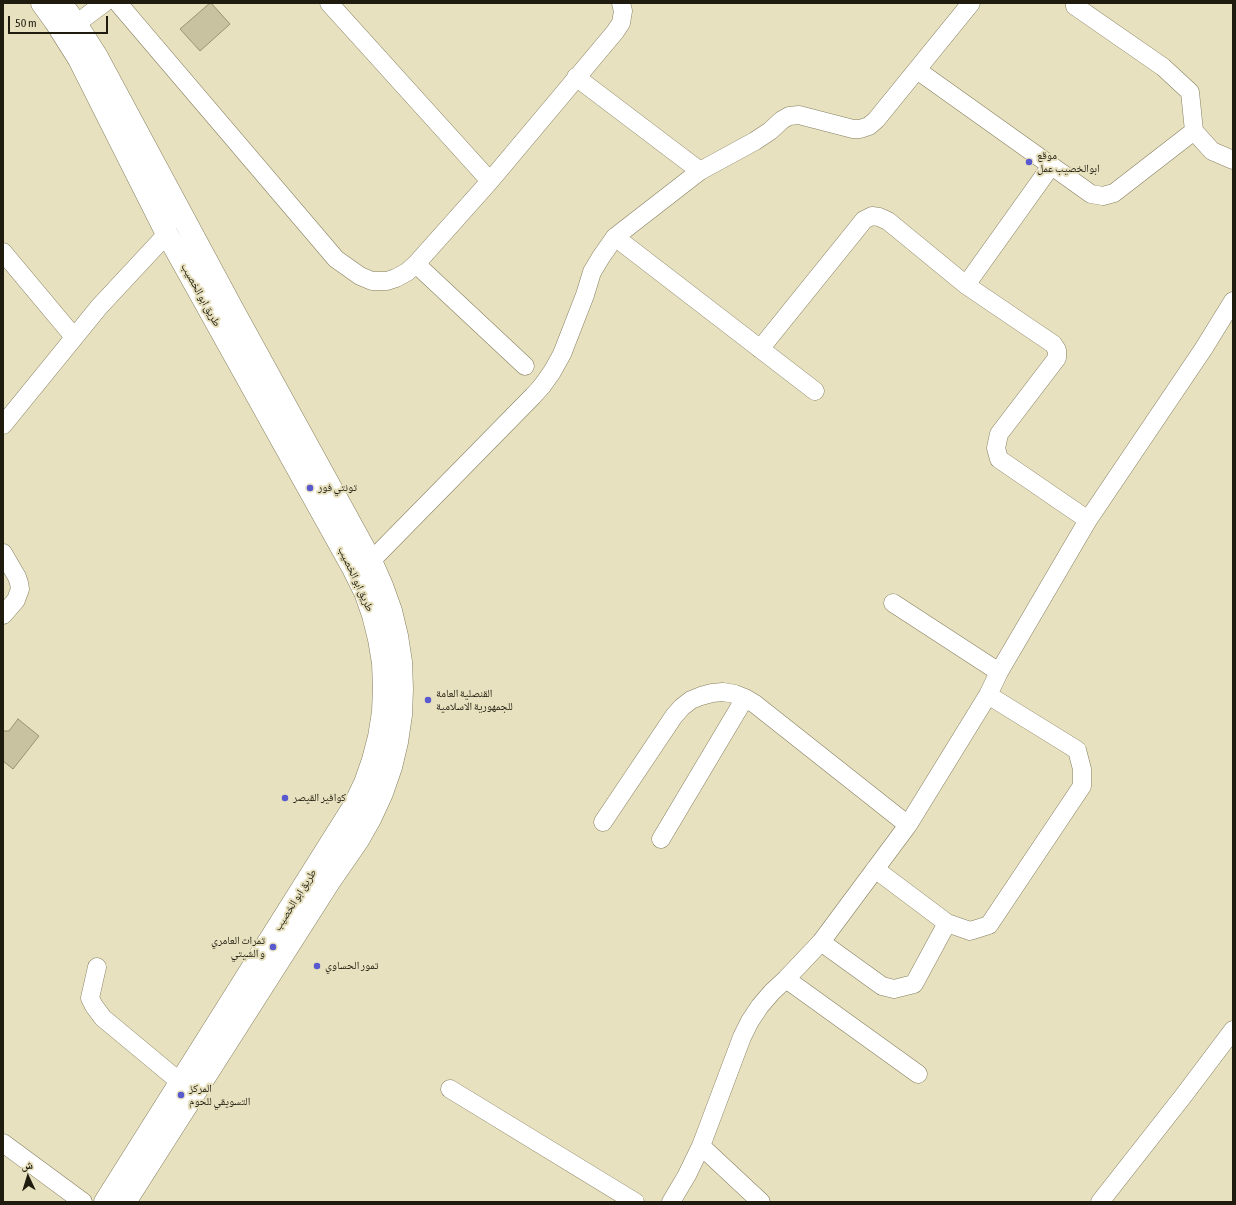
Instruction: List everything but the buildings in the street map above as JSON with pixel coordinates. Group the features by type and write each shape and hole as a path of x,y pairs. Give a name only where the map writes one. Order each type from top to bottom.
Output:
{"main road":[{"name":"طريق ابو الخصيب","path":"42,3 79,59 167,234 225,316 371,562 391,610 401,662 402,689 397,742 391,768 371,817 358,840 329,882 125,1202"},
{"name":"طريق ابو الخصيب","path":"61,3 97,57 225,316 365,592 379,639 383,663 384,688 383,712 373,760 354,806 105,1202"}],"street":[{"path":"76,24 104,3"},
{"path":"118,3 336,259 360,276 372,281 386,281 396,278 407,272 416,264 490,181 615,32 621,22 623,11 621,3"},
{"path":"371,562 542,386 562,354 592,272 615,237 700,171 755,142 789,116 799,115 854,129 869,126 876,120 971,3"},
{"path":"1075,3 1075,6 1163,66 1190,92 1194,131 1212,151 1233,160"},
{"path":"336,5 490,181"},
{"path":"917,70 1092,194 1103,196 1114,193 1194,131"},
{"path":"576,77 700,171"},
{"path":"966,285 1051,166"},
{"path":"760,349 864,220 872,216 888,221 966,285 1053,344 1057,350 1056,358 999,434 996,448 999,459 1088,520"},
{"path":"3,425 99,307 167,234"},
{"path":"615,237 814,391"},
{"path":"3,252 74,337"},
{"path":"416,264 525,366"},
{"path":"671,1202 687,1176 701,1146 742,1037 750,1021 768,996 821,942 908,826 988,695 999,672 1088,520 1204,348 1233,301"},
{"path":"3,553 17,577 20,589 16,600 3,615"},
{"path":"893,603 999,672"},
{"path":"603,822 674,716 682,707 691,700 701,696 723,692 745,698 755,704 908,826"},
{"path":"875,869 947,923 970,932 989,925 1082,786 1082,769 1077,750 988,695"},
{"path":"661,839 745,698"},
{"path":"821,942 882,986 894,989 914,984 947,923"},
{"path":"97,967 90,998 94,1006 103,1018 180,1082"},
{"path":"786,979 918,1074"},
{"path":"1100,1202 1233,1030"},
{"path":"450,1089 635,1202"},
{"path":"3,1143 83,1202"},
{"path":"701,1146 761,1202"}],"place":[{"name":"موقع ابوالخصيب عمل","path":"1029,162"},
{"name":"تونتي فور","path":"310,488"},
{"name":"القنصلية العامة للجمهورية الاسلامية","path":"428,700"},
{"name":"كوافير القيصر","path":"285,798"},
{"name":"تمرات العامري و الشيتي","path":"273,947"},
{"name":"تمور الحساوي","path":"317,966"},
{"name":"المركز التسويقي للحوم","path":"181,1095"}]}
